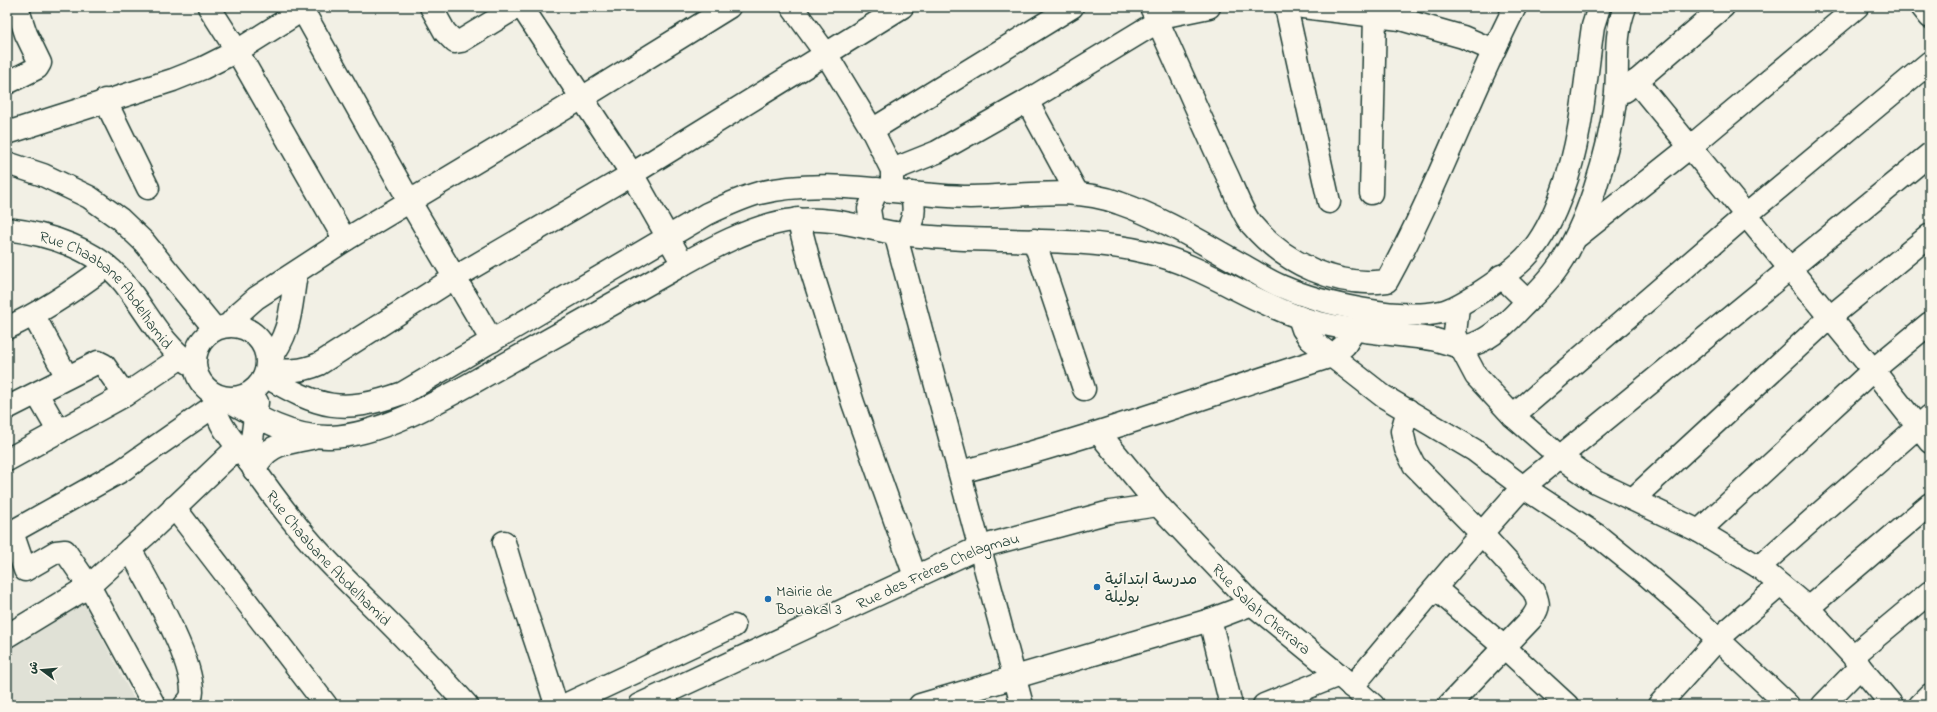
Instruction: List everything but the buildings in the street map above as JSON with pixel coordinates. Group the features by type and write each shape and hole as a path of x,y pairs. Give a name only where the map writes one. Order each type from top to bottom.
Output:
{"street":[{"path":"7,83 37,68 40,63 26,34 17,7"},
{"path":"209,7 237,51 345,240"},
{"path":"431,7 445,32 455,42 461,41 517,7"},
{"path":"522,7 632,174 683,264"},
{"path":"7,460 187,362 196,352 203,338 222,327 256,298 296,274 345,240 582,98 729,7"},
{"path":"792,7 826,54 872,130 893,186 914,214 911,225 900,234"},
{"path":"264,374 305,370 319,364 454,278 632,174 902,7"},
{"path":"872,130 1072,7"},
{"path":"872,228 869,209 893,186 937,152 1027,101 1154,16 1209,7"},
{"path":"1286,7 1329,202"},
{"path":"1304,7 1375,15 1438,29 1463,37 1493,50"},
{"path":"1375,311 1387,280 1412,235 1443,168 1493,50 1515,7"},
{"path":"264,374 313,402 341,407 375,403 403,393 669,238 707,214 734,201 758,193 785,188 893,186 945,197 986,197 1031,193 1077,193 1101,196 1148,214 1283,287 1338,305 1375,311 1419,315 1440,313 1458,307 1525,258 1540,238 1563,192 1576,149 1593,26 1599,7"},
{"path":"187,362 205,388 218,400 288,430 316,436 330,437 369,430 391,423 455,392 714,247 760,228 783,221 798,219 824,220 900,234 1100,244 1149,252 1210,275 1245,294 1299,318 1382,334 1435,340 1460,347 1473,345 1493,334 1527,301 1554,272 1578,236 1602,162 1616,99 1617,38 1625,7"},
{"path":"1616,99 1722,7"},
{"path":"1578,236 1690,147 1856,7"},
{"path":"1922,7 1930,17"},
{"path":"8,129 173,80 203,68 237,51 304,8 410,202 492,341"},
{"path":"1371,193 1375,15"},
{"path":"1154,16 1250,224 1268,242 1315,272 1360,281 1387,280"},
{"path":"1513,416 1745,216 1930,62"},
{"path":"1636,81 1829,318 1873,370 1926,428 1759,567"},
{"path":"105,100 148,188"},
{"path":"1027,101 1077,193"},
{"path":"1264,705 1346,681 1436,589 1481,533 1524,486 1930,154"},
{"path":"7,163 43,175 82,194 120,219 144,242 222,327 243,328 256,335 264,347 264,374 247,460"},
{"path":"798,219 810,268 853,403 915,576"},
{"name":"Rue Chaabane Abdelhamid","path":"7,229 53,238 78,249 107,266 124,283 155,328 187,362"},
{"path":"900,234 960,472 1022,705"},
{"path":"1633,499 1829,318 1930,235"},
{"path":"1034,240 1084,389"},
{"path":"7,328 34,316 66,297 107,266"},
{"path":"154,705 89,586 63,550 56,552 26,570 10,532 121,471 218,400 244,396 264,374 278,349 288,326 296,274"},
{"path":"1501,276 1527,301"},
{"path":"1458,307 1455,333 1460,347 1476,376 1513,416 1560,457 1596,482 1699,531 1759,567 1808,608 1892,705"},
{"path":"34,316 67,377"},
{"path":"1299,318 1303,329 1310,339 1383,396 1474,450 1603,540 1649,577 1719,638 1744,665 1788,705"},
{"path":"1699,531 1873,370 1930,322"},
{"path":"960,472 1026,455 1099,433 1332,356 1345,345 1355,329"},
{"path":"7,408 37,394 91,364 101,362 125,395"},
{"path":"37,394 59,432"},
{"name":"Rue Chaabane Abdelhamid","path":"218,400 217,416 247,460 285,511 313,545 350,585 412,645 467,705"},
{"path":"1408,410 1402,431 1406,449 1414,465 1481,533 1534,591 1538,600 1538,608 1532,618 1449,705"},
{"name":"Rue Salah Cherrara","path":"1099,433 1158,505 1252,604 1373,705"},
{"path":"7,636 89,586 174,507 247,460 265,453 271,448 316,436"},
{"path":"1808,608 1930,504"},
{"name":"Rue des Frères Chelagmau","path":"639,705 847,610 915,576 980,547 1110,512 1158,505"},
{"path":"174,507 326,705"},
{"path":"504,542 556,705"},
{"path":"130,549 184,657 192,693 189,701 185,705"},
{"path":"1659,705 1719,638 1780,585"},
{"path":"1436,589 1504,647 1567,705"},
{"path":"1823,705 1856,662 1930,592"},
{"path":"920,705 1210,620 1252,604"},
{"path":"1210,620 1231,705"},
{"path":"565,705 734,626"},
{"path":"1920,705 1930,696"}],"shaded area":[{"path":"84,603 137,705 7,705 7,647"}],"place":[{"name":"مدرسة ابتدائية بوليلة","path":"1097,587"},
{"name":"Mairie de Bouakal 3","path":"768,599"}]}
